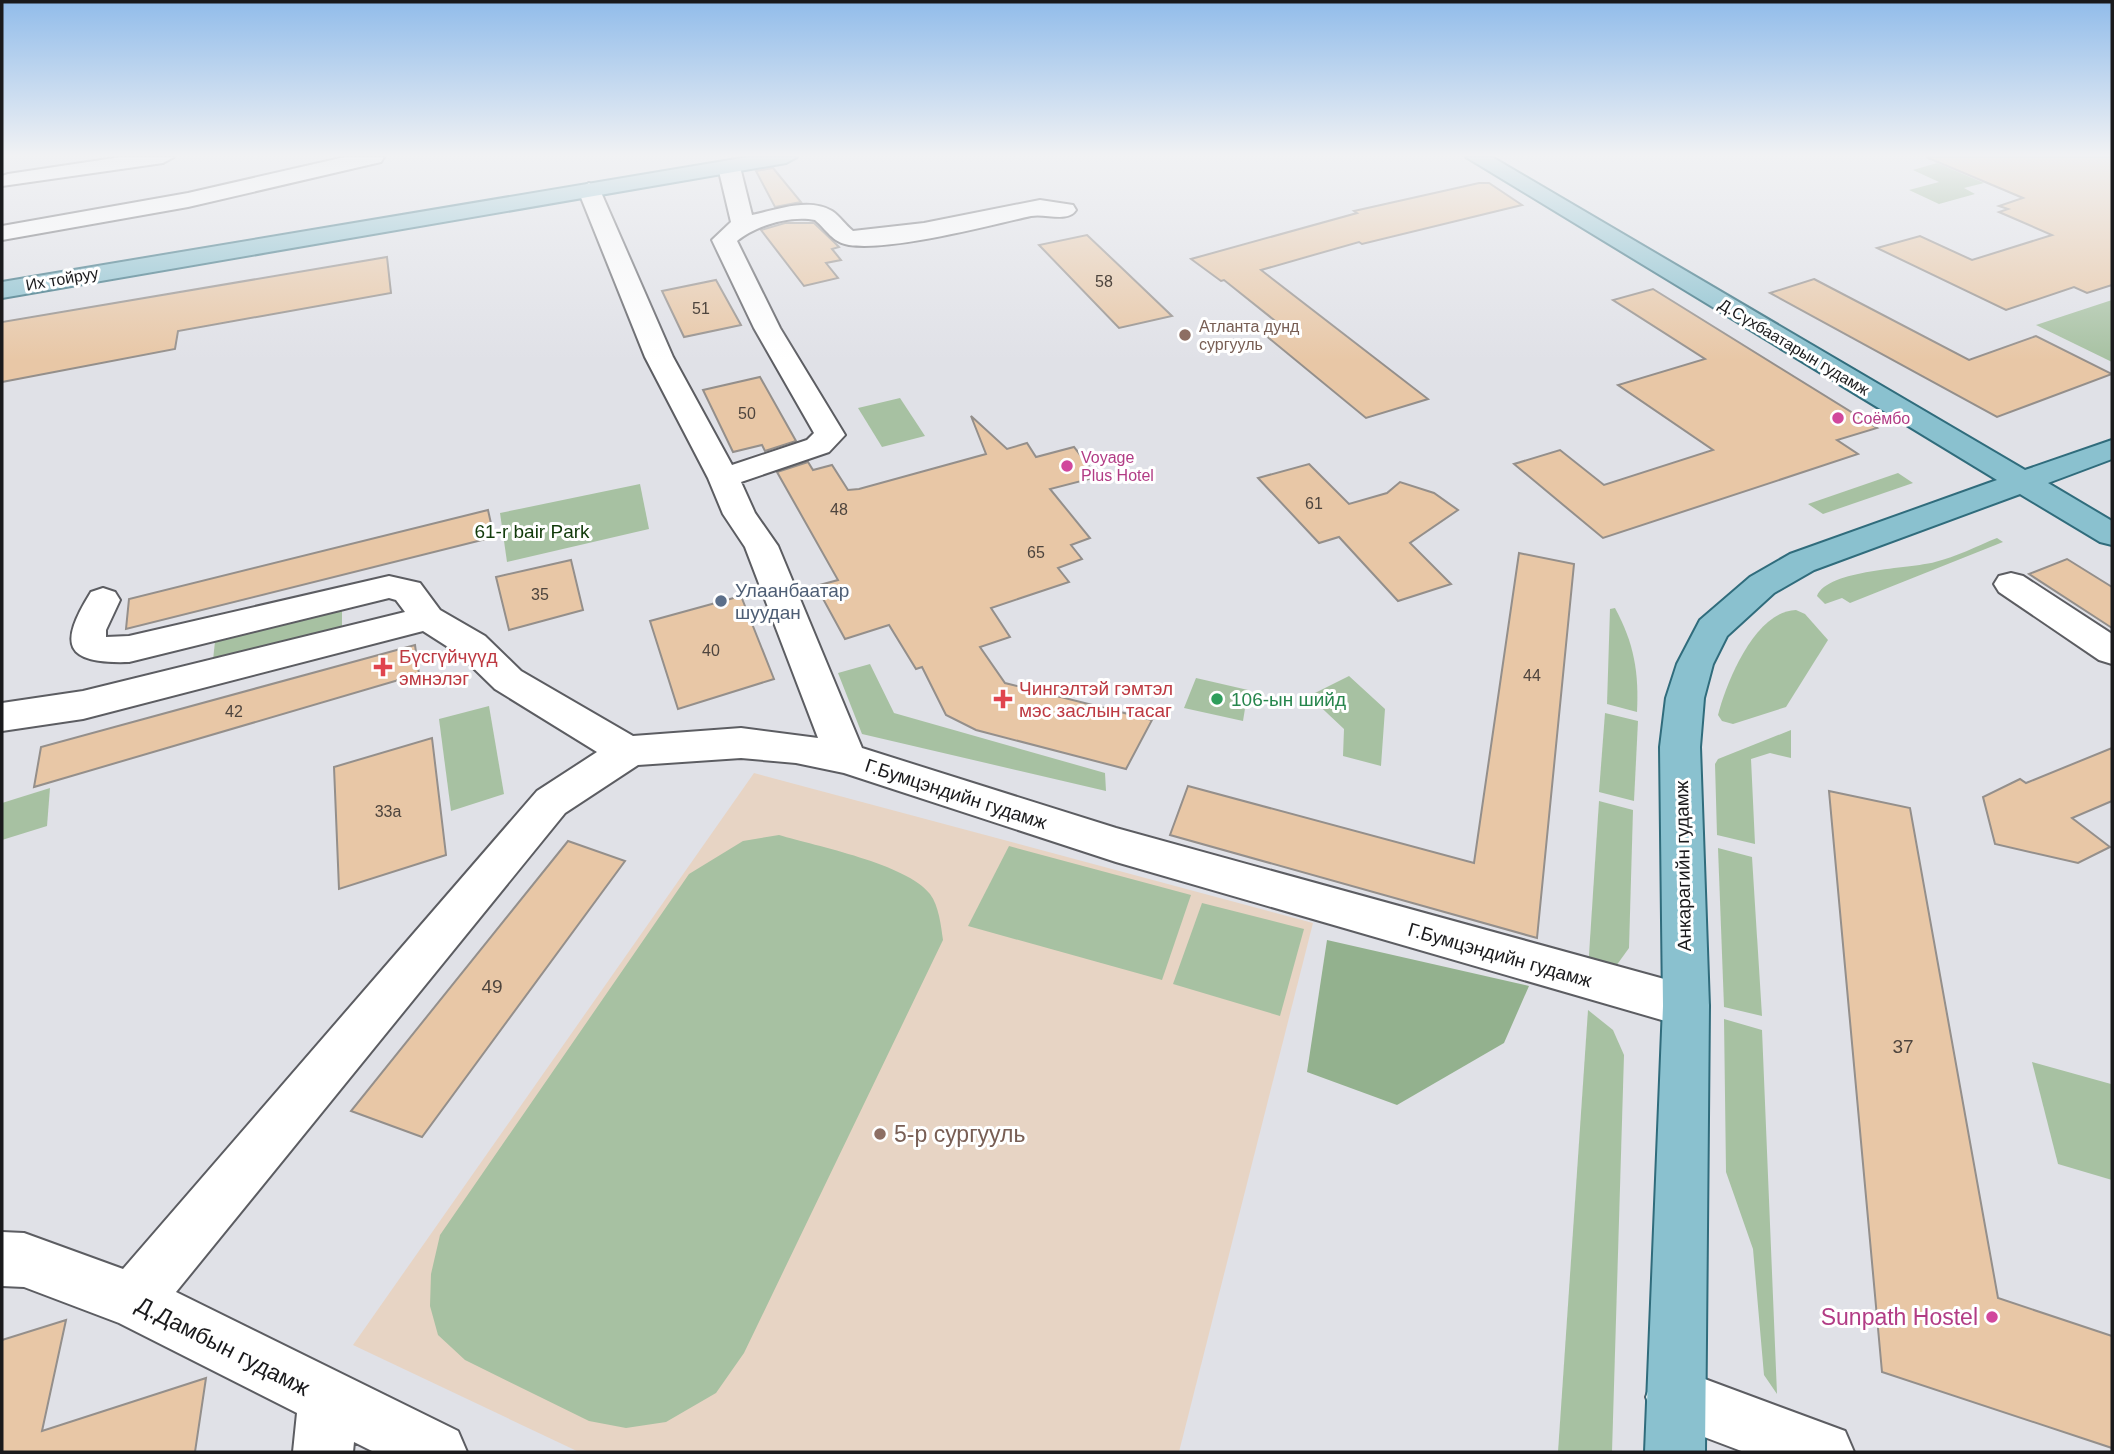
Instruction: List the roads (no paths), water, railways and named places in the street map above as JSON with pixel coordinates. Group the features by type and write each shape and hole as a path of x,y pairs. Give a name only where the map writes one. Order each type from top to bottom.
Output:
{"main road":[{"name":"Их тойруу","path":"2,275 298,225"},
{"name":"Их тойруу","path":"2,290 384,225"},
{"name":"Д.Сүхбаатарын гудамж","path":"1591,225 2112,535"},
{"name":"Анкарагийн гудамж","path":"1675,1425 1686,1006 1680,747 1685,698 1691,675 1713,629 1762,585 1802,562 2019,480 2112,449"}],"street":[{"path":"2,233 49,225"},
{"name":"Г.Бумцэндийн гудамж","path":"604,225 659,357 724,478 739,514 761,546 845,758 1116,845 1686,1006"},
{"path":"724,478 818,446 830,435 767,328 724,240 742,225"},
{"path":"833,225 838,234 852,238 932,225"},
{"path":"2011,584 2112,651"},
{"path":"103,600 88,630 89,644 98,650 129,649 179,639 389,587 408,591 428,618 472,645 508,680 628,752"},
{"path":"2,717 83,705 428,618"},
{"path":"133,1300 551,802 628,752 659,747 741,743 796,747 845,758"},
{"name":"Д.Дамбын гудамж","path":"2,1259 24,1260 133,1300 326,1426 437,1452"},
{"path":"1675,1425 1824,1452"}],"place":[{"name":"Атланта дунд сургууль","path":"1185,335"},
{"name":"Соёмбо","path":"1838,418"},
{"name":"Voyage Plus Hotel","path":"1067,466"},
{"name":"Улаанбаатар шуудан","path":"721,601"},
{"name":"Бүсгүйчүүд эмнэлэг","path":"383,667"},
{"name":"Чингэлтэй гэмтэл мэс заслын тасаг","path":"1003,699"},
{"name":"106-ын шийд","path":"1217,699"},
{"name":"5-р сургууль","path":"880,1134"},
{"name":"Sunpath Hostel","path":"1992,1317"}],"park label":[{"name":"61-r bair Park","path":"532,531"}]}
